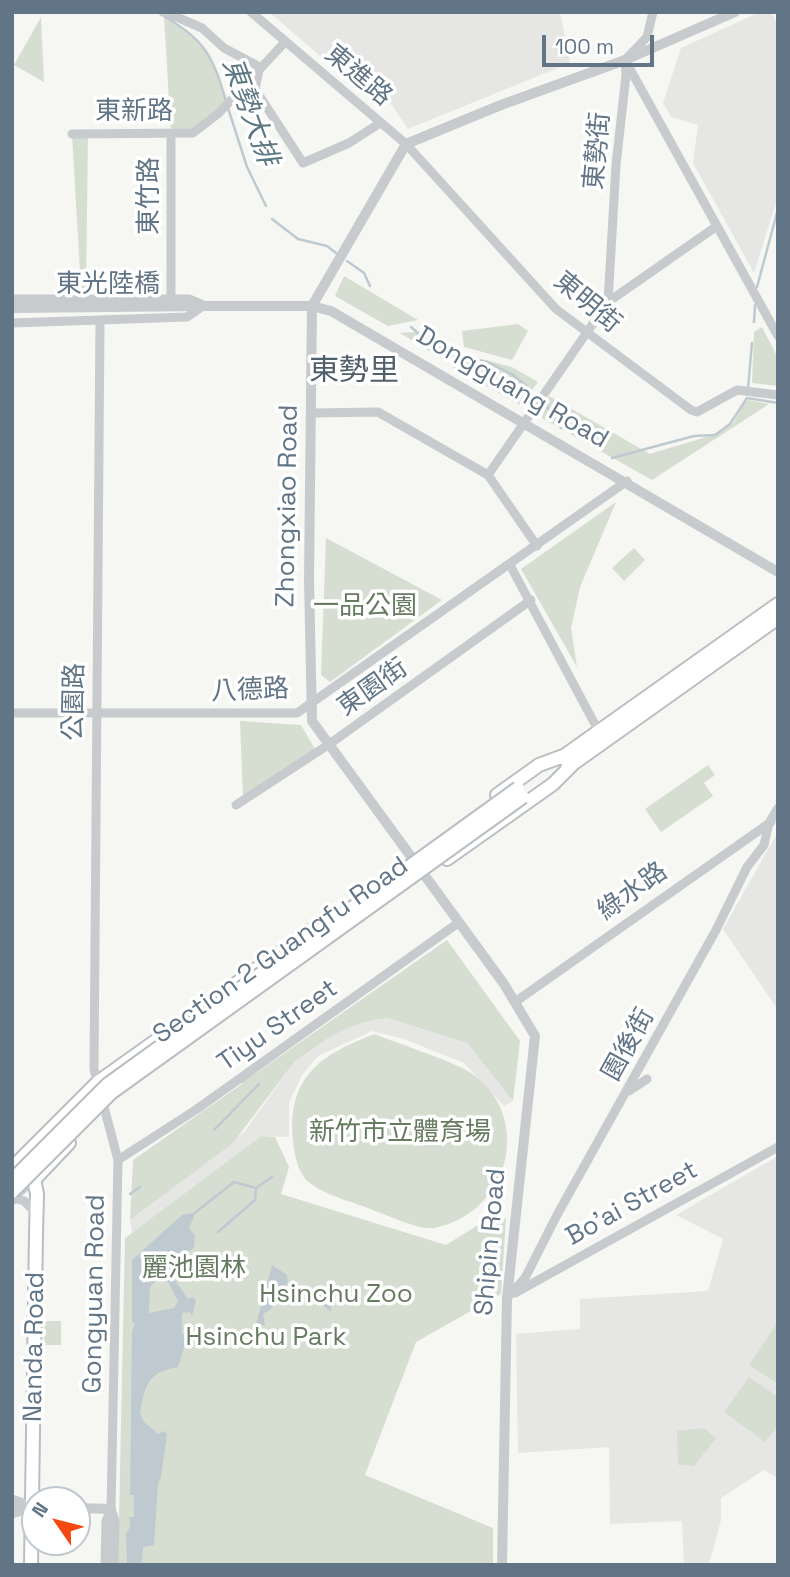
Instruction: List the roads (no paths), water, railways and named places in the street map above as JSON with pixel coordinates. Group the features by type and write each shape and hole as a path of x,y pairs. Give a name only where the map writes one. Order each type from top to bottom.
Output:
{"main road":[{"path":"34,1181 104,1106 553,784 570,759 598,730 778,604"},
{"path":"12,1181 108,1084 520,792 778,618"},
{"name":"Section 2 Guangfu Road","path":"12,1168 98,1082 539,765 570,759"},
{"path":"13,1198 111,1093 520,792"},
{"path":"174,1047 182,1035 380,894 424,876"},
{"name":"Nanda Road","path":"30,1150 36,1213 34,1486"}],"street":[{"path":"165,12 202,28 224,48 252,62 259,70 255,89 303,163 349,143 380,122"},
{"name":"東進路","path":"251,12 406,145"},
{"path":"625,60 647,37 653,12"},
{"path":"312,306 406,145 501,105 625,60 735,12"},
{"name":"東新路","path":"72,134 193,133 219,113 285,42"},
{"path":"625,60 778,336"},
{"name":"東勢街","path":"608,302 625,60"},
{"name":"東竹路","path":"171,135 171,299"},
{"name":"東明街","path":"406,145 556,309 691,410 697,412 747,390 778,395"},
{"path":"488,475 608,302 717,226"},
{"name":"Dongguang Road","path":"14,302 189,299 204,306 312,306 331,311 627,481 778,572"},
{"path":"14,302 16,323"},
{"name":"東光陸橋","path":"14,302 204,306"},
{"name":"Dongguang Road","path":"16,323 187,317 204,306"},
{"name":"Zhongxiao Road","path":"312,306 312,721 424,876"},
{"name":"公園路","path":"98,1082 94,1069 100,321"},
{"path":"312,413 378,412 488,475 537,546"},
{"name":"八德路","path":"12,713 297,713 627,481"},
{"path":"510,565 598,730"},
{"name":"東園街","path":"236,805 328,745 531,600"},
{"name":"園後街","path":"507,1298 525,1278 557,1215 716,930 747,867 764,845 778,808"},
{"name":"綠水路","path":"515,1002 774,820"},
{"name":"Shipin Road","path":"424,876 515,1002 535,1036 507,1298 502,1565"},
{"name":"Tiyu Street","path":"118,1160 206,1102 458,923"},
{"path":"627,1092 647,1079"},
{"name":"Gongyuan Road","path":"98,1082 118,1160 111,1509 115,1521 114,1565"},
{"name":"Bo'ai Street","path":"507,1298 778,1147"},
{"path":"12,1181 34,1181"},
{"path":"13,1198 34,1181"},
{"path":"13,1198 24,1201 36,1213"},
{"path":"91,1508 111,1509"},
{"name":"Gongyuan Road","path":"105,1565 106,1521 111,1509"}],"waterway":[{"name":"東勢大排","path":"157,12 185,30 203,48 215,69 226,101"},
{"name":"東勢大排","path":"228,108 247,167 266,206"},
{"path":"757,287 778,209"},
{"name":"東勢大排","path":"272,219 298,239 327,246 336,253"},
{"name":"東勢大排","path":"347,261 364,273 370,286"},
{"path":"754,322 755,305"},
{"name":"東勢大排","path":"411,327 442,354 488,362 513,375 531,390"},
{"path":"748,388 752,343"},
{"name":"東勢大排","path":"612,458 694,436 715,435 730,424 747,398 778,403"},
{"name":"東勢大排","path":"546,405 561,428"},
{"path":"214,1130 259,1084"},
{"path":"192,1215 234,1182 256,1188 272,1177"},
{"path":"130,1194 140,1187"},
{"path":"218,1232 255,1200 256,1188"}],"district":[{"name":"東勢里","path":"354,372"}],"park label":[{"name":"一品公園","path":"365,607"},
{"name":"新竹市立體育場","path":"400,1133"},
{"name":"麗池園林","path":"194,1269"},
{"name":"Hsinchu Zoo","path":"336,1295"},
{"name":"Hsinchu Park","path":"266,1338"}]}
